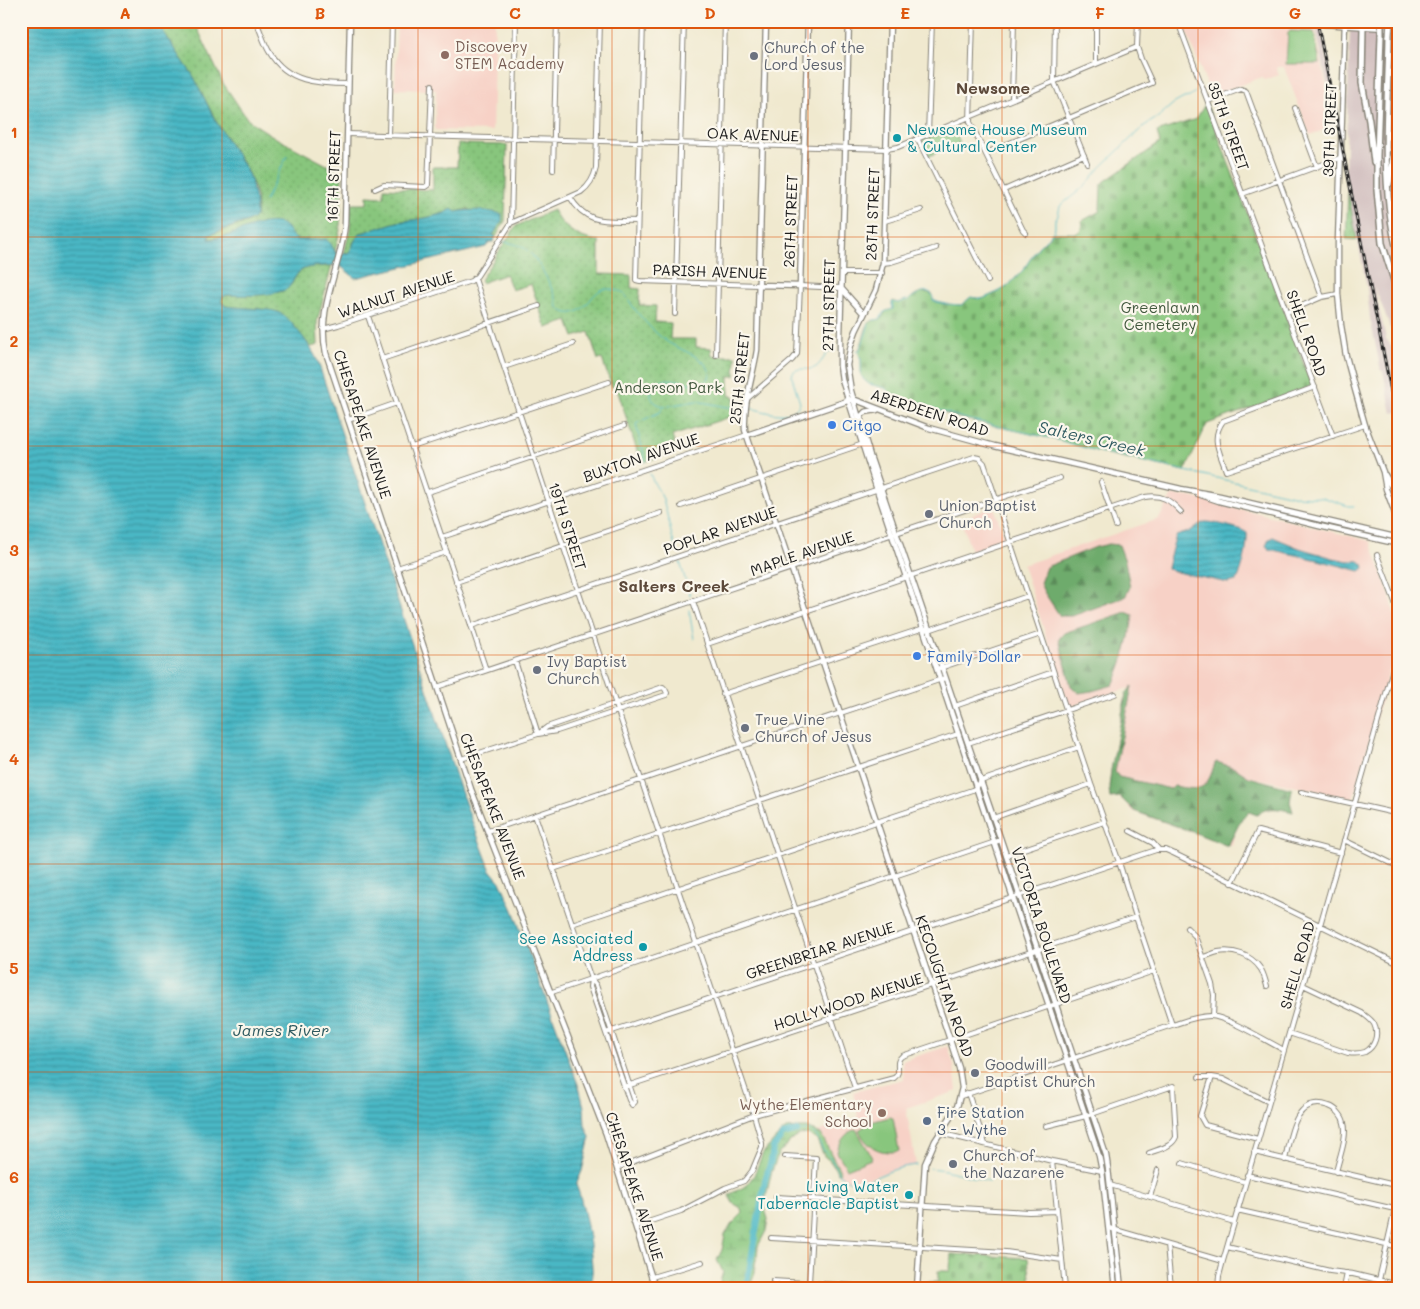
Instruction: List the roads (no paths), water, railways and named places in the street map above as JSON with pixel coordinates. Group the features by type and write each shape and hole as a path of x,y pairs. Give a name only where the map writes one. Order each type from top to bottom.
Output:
{"highway":[{"path":"1367,21 1363,27 1362,83 1378,190"},
{"path":"1382,21 1377,156 1378,190 1382,243 1399,296"},
{"path":"1390,21 1386,170 1387,196 1399,257"},
{"path":"1387,196 1392,158 1399,131"}],"main road":[{"name":"16TH STREET","path":"323,329 325,308 341,249 345,224 350,21"},
{"name":"25TH STREET","path":"766,21 757,350 745,413 745,426 853,750"},
{"name":"26TH STREET","path":"800,286 808,21"},
{"name":"27TH STREET","path":"849,21 840,366 842,380 861,424 864,444"},
{"name":"28TH STREET","path":"851,400 848,357 856,331 882,273 890,21"},
{"path":"1302,21 1318,21 1324,24 1345,23 1363,27 1399,29"},
{"path":"1382,21 1399,22"},
{"name":"39TH STREET","path":"1345,23 1340,158 1338,294 1346,356 1365,425 1383,472"},
{"name":"PARISH AVENUE","path":"759,285 800,286"},
{"path":"841,288 864,314"},
{"name":"CHESAPEAKE AVENUE","path":"323,329 326,353 461,759 606,1134 655,1288"},
{"name":"27TH STREET","path":"851,400 908,577"},
{"name":"ABERDEEN ROAD","path":"851,400 929,428 978,442 1399,538"},
{"name":"BUXTON AVENUE","path":"747,435 851,400"},
{"path":"861,424 861,416 864,413 869,410 879,410"},
{"path":"1383,472 1392,486 1399,506"},
{"path":"1383,472 1386,490 1399,524"},
{"name":"ABERDEEN ROAD","path":"1180,488 1219,501 1399,544"},
{"name":"VICTORIA BOULEVARD","path":"908,577 939,668 981,780 1107,1162 1121,1288"},
{"name":"VICTORIA BOULEVARD","path":"943,679 958,734 1099,1156 1115,1288"},
{"name":"KECOUGHTAN ROAD","path":"853,750 962,1080 961,1096 954,1113 931,1147 925,1164 917,1288"}],"street":[{"path":"256,21 273,58 290,74 296,78 318,83 348,84"},
{"path":"389,135 392,21"},
{"path":"511,223 516,21"},
{"path":"552,170 557,21"},
{"path":"475,279 511,223 570,198 584,190 593,179 596,168 600,21"},
{"path":"570,198 579,211 591,218 637,221 643,21"},
{"path":"676,314 684,21"},
{"path":"716,355 725,21"},
{"path":"928,134 932,21"},
{"path":"973,21 970,117 972,126 1026,234"},
{"path":"1012,99 1014,21"},
{"path":"1055,21 1054,81 1087,163"},
{"path":"1096,21 1096,64"},
{"path":"986,153 1152,83 1137,47 1138,21"},
{"name":"35TH STREET","path":"1179,21 1259,238"},
{"name":"OAK AVENUE","path":"347,134 887,149 970,117 1137,47"},
{"path":"375,189 384,185 425,187 428,185 432,85"},
{"path":"1208,101 1243,88 1247,92 1322,297"},
{"path":"1295,108 1316,167"},
{"path":"917,138 988,281"},
{"path":"1004,190 1084,155"},
{"path":"1242,194 1340,158"},
{"path":"885,221 921,210"},
{"name":"PARISH AVENUE","path":"637,221 636,278 638,281 759,285"},
{"name":"SHELL ROAD","path":"1259,238 1333,436"},
{"path":"883,263 936,248"},
{"path":"842,273 882,273"},
{"name":"WALNUT AVENUE","path":"323,329 368,316 475,279"},
{"name":"19TH STREET","path":"475,279 615,703 754,1114 762,1145 752,1171 746,1179 681,1211 636,1226"},
{"name":"PARISH AVENUE","path":"800,286 841,288"},
{"name":"26TH STREET","path":"747,401 795,357 798,350 800,286"},
{"path":"1287,312 1322,297 1338,294"},
{"path":"382,359 540,306"},
{"path":"368,316 486,670"},
{"path":"504,367 573,344"},
{"path":"412,447 609,382"},
{"path":"1315,387 1223,421 1217,431 1216,439 1226,471 1365,425"},
{"path":"348,420 397,403"},
{"path":"428,492 624,426"},
{"name":"BUXTON AVENUE","path":"442,537 747,435"},
{"path":"681,506 864,444"},
{"name":"POPLAR AVENUE","path":"471,626 977,457 984,462 996,499"},
{"name":"MAPLE AVENUE","path":"437,687 1060,478"},
{"path":"1101,482 1116,526"},
{"path":"707,644 1152,496 1169,500 1181,512"},
{"path":"996,499 1172,1025"},
{"path":"456,582 661,513"},
{"path":"397,568 447,552"},
{"path":"1377,555 1398,607 1399,615"},
{"path":"723,694 1028,596"},
{"path":"692,601 855,1088"},
{"path":"939,668 1042,634"},
{"name":"SHELL ROAD","path":"1218,1288 1222,1261 1399,648"},
{"path":"514,661 538,734"},
{"path":"954,706 1053,672"},
{"path":"488,831 943,679"},
{"path":"461,759 538,734 557,732 666,695 667,693 663,687 547,727 538,734"},
{"path":"968,743 1115,694"},
{"path":"579,716 583,723"},
{"path":"553,869 958,734"},
{"path":"572,924 976,788 981,780 1079,748"},
{"path":"993,818 1091,784"},
{"path":"1301,792 1399,814"},
{"path":"535,815 630,1085 635,1102 632,1105 628,1100 590,987 591,978"},
{"path":"1006,855 1104,822"},
{"path":"1130,831 1153,843 1159,850 1166,850 1175,854 1399,964"},
{"path":"1232,883 1258,831 1341,853"},
{"path":"552,992 1001,840"},
{"path":"1344,840 1399,867"},
{"name":"GREENBRIAR AVENUE","path":"606,1033 1159,850"},
{"name":"HOLLYWOOD AVENUE","path":"624,1087 1136,917"},
{"path":"1187,928 1194,936 1203,957 1214,995 1213,1016"},
{"path":"1203,957 1218,952 1230,951 1244,955 1261,969 1267,986"},
{"path":"617,1168 754,1114 895,1077 899,1072 898,1062 900,1058 1154,971"},
{"path":"1289,1033 1356,1054 1364,1052 1376,1040 1373,1024 1362,1013 1303,984"},
{"path":"961,1096 1197,1017 1213,1016 1229,1022 1284,1050"},
{"path":"1200,1077 1212,1077 1223,1080 1268,1102"},
{"path":"1212,1077 1200,1116 1205,1126 1258,1138"},
{"path":"1046,1126 1086,1116 1173,1086 1176,1137 1171,1145 1149,1153"},
{"path":"968,1093 985,1144"},
{"path":"1285,1160 1293,1124 1298,1114 1308,1106 1320,1103 1332,1107 1344,1122 1345,1134 1336,1172"},
{"path":"940,1133 1052,1161 1102,1171"},
{"path":"1254,1152 1399,1186"},
{"path":"785,1156 816,1158 809,1283"},
{"path":"1052,1161 1066,1288"},
{"path":"1182,1163 1245,1182"},
{"path":"1150,1197 1158,1170"},
{"path":"1247,1175 1397,1209"},
{"path":"1110,1185 1234,1222"},
{"path":"1378,1280 1386,1244 1397,1209 1399,1192"},
{"path":"776,1197 1057,1212"},
{"path":"1237,1210 1399,1247"},
{"path":"1109,1228 1222,1261"},
{"path":"771,1238 1006,1252 1062,1260"},
{"path":"1166,1244 1171,1288"},
{"path":"1227,1247 1330,1271 1399,1284"},
{"path":"652,1277 702,1262"},
{"path":"1344,1288 1347,1273"},
{"path":"773,1281 887,1288"}],"water":[{"name":"James River","path":"21,21 156,21 194,77 215,120 251,180 256,205 256,216 253,219 209,235 209,239 226,236 252,226 278,223 282,224 298,240 326,239 335,252 348,253 361,233 397,222 426,218 452,209 456,212 479,210 502,214 502,221 493,235 496,237 486,247 355,278 338,266 308,268 299,272 285,290 264,295 227,295 221,301 225,306 262,309 280,313 302,335 318,362 463,797 491,871 501,883 513,910 579,1087 584,1107 585,1125 590,1137 582,1171 576,1185 584,1209 588,1232 592,1288 21,1288"},
{"path":"1205,522 1239,529 1247,533 1244,558 1239,577 1236,581 1228,583 1172,571 1167,568 1176,536 1189,532"},
{"path":"1273,537 1299,548 1333,558 1359,561 1363,564 1364,568 1360,571 1269,549 1266,546 1269,539"}],"waterway":[{"path":"873,320 880,319 884,312 893,309 892,302 908,301 923,292 930,292 933,300 936,302 961,305 971,297 982,299 1008,286 1023,270 1039,246 1054,231 1055,220 1060,206 1080,190 1144,126 1173,104 1190,97 1195,92"},
{"path":"265,201 287,156"},
{"name":"Salters Creek","path":"502,241 522,247 529,252 546,277 558,307 562,311 574,313 580,310 597,292 602,290 620,291 653,330 706,365 709,371 709,378 705,382 694,384 671,379 659,382 654,386 651,394 652,398 659,405 666,406 696,401 728,407 744,407"},
{"path":"859,351 869,324"},
{"name":"Salters Creek","path":"748,408 776,414 790,413 796,409 800,403 792,377 793,372 799,369 816,367 833,350"},
{"name":"Salters Creek","path":"855,351 858,351 861,360 861,375 869,384 885,388 892,395 919,402 962,418 1058,440 1103,453 1297,496 1325,498 1348,506 1354,506"},
{"path":"646,462 636,425 660,412 665,406"},
{"path":"650,474 663,499 676,550"},
{"path":"680,562 690,595"},
{"path":"689,610 694,639"},
{"path":"797,1131 810,1131 814,1133 836,1169 844,1178 852,1182 862,1182 896,1169 916,1165"},
{"path":"746,1288 765,1180 773,1148 783,1135 797,1131"},
{"path":"930,1168 989,1181"}],"railway":[{"path":"1317,21 1399,431"}],"place":[{"name":"Discovery STEM Academy","path":"445,55"},
{"name":"Church of the Lord Jesus","path":"754,56"},
{"name":"Newsome House Museum & Cultural Center","path":"897,138"},
{"name":"Citgo","path":"832,425"},
{"name":"Union Baptist Church","path":"929,514"},
{"name":"Family Dollar","path":"917,656"},
{"name":"Ivy Baptist Church","path":"537,670"},
{"name":"True Vine Church of Jesus","path":"745,728"},
{"name":"See Associated Address","path":"643,947"},
{"name":"Goodwill Baptist Church","path":"975,1073"},
{"name":"Wythe Elementary School","path":"882,1113"},
{"name":"Fire Station 3 - Wythe","path":"927,1121"},
{"name":"Church of the Nazarene","path":"953,1164"},
{"name":"Living Water Tabernacle Baptist","path":"909,1195"}],"district":[{"name":"Newsome","path":"993,87"},
{"name":"Salters Creek","path":"674,585"}],"park label":[{"name":"Greenlawn Cemetery","path":"1160,316"},
{"name":"Anderson Park","path":"668,387"}]}
